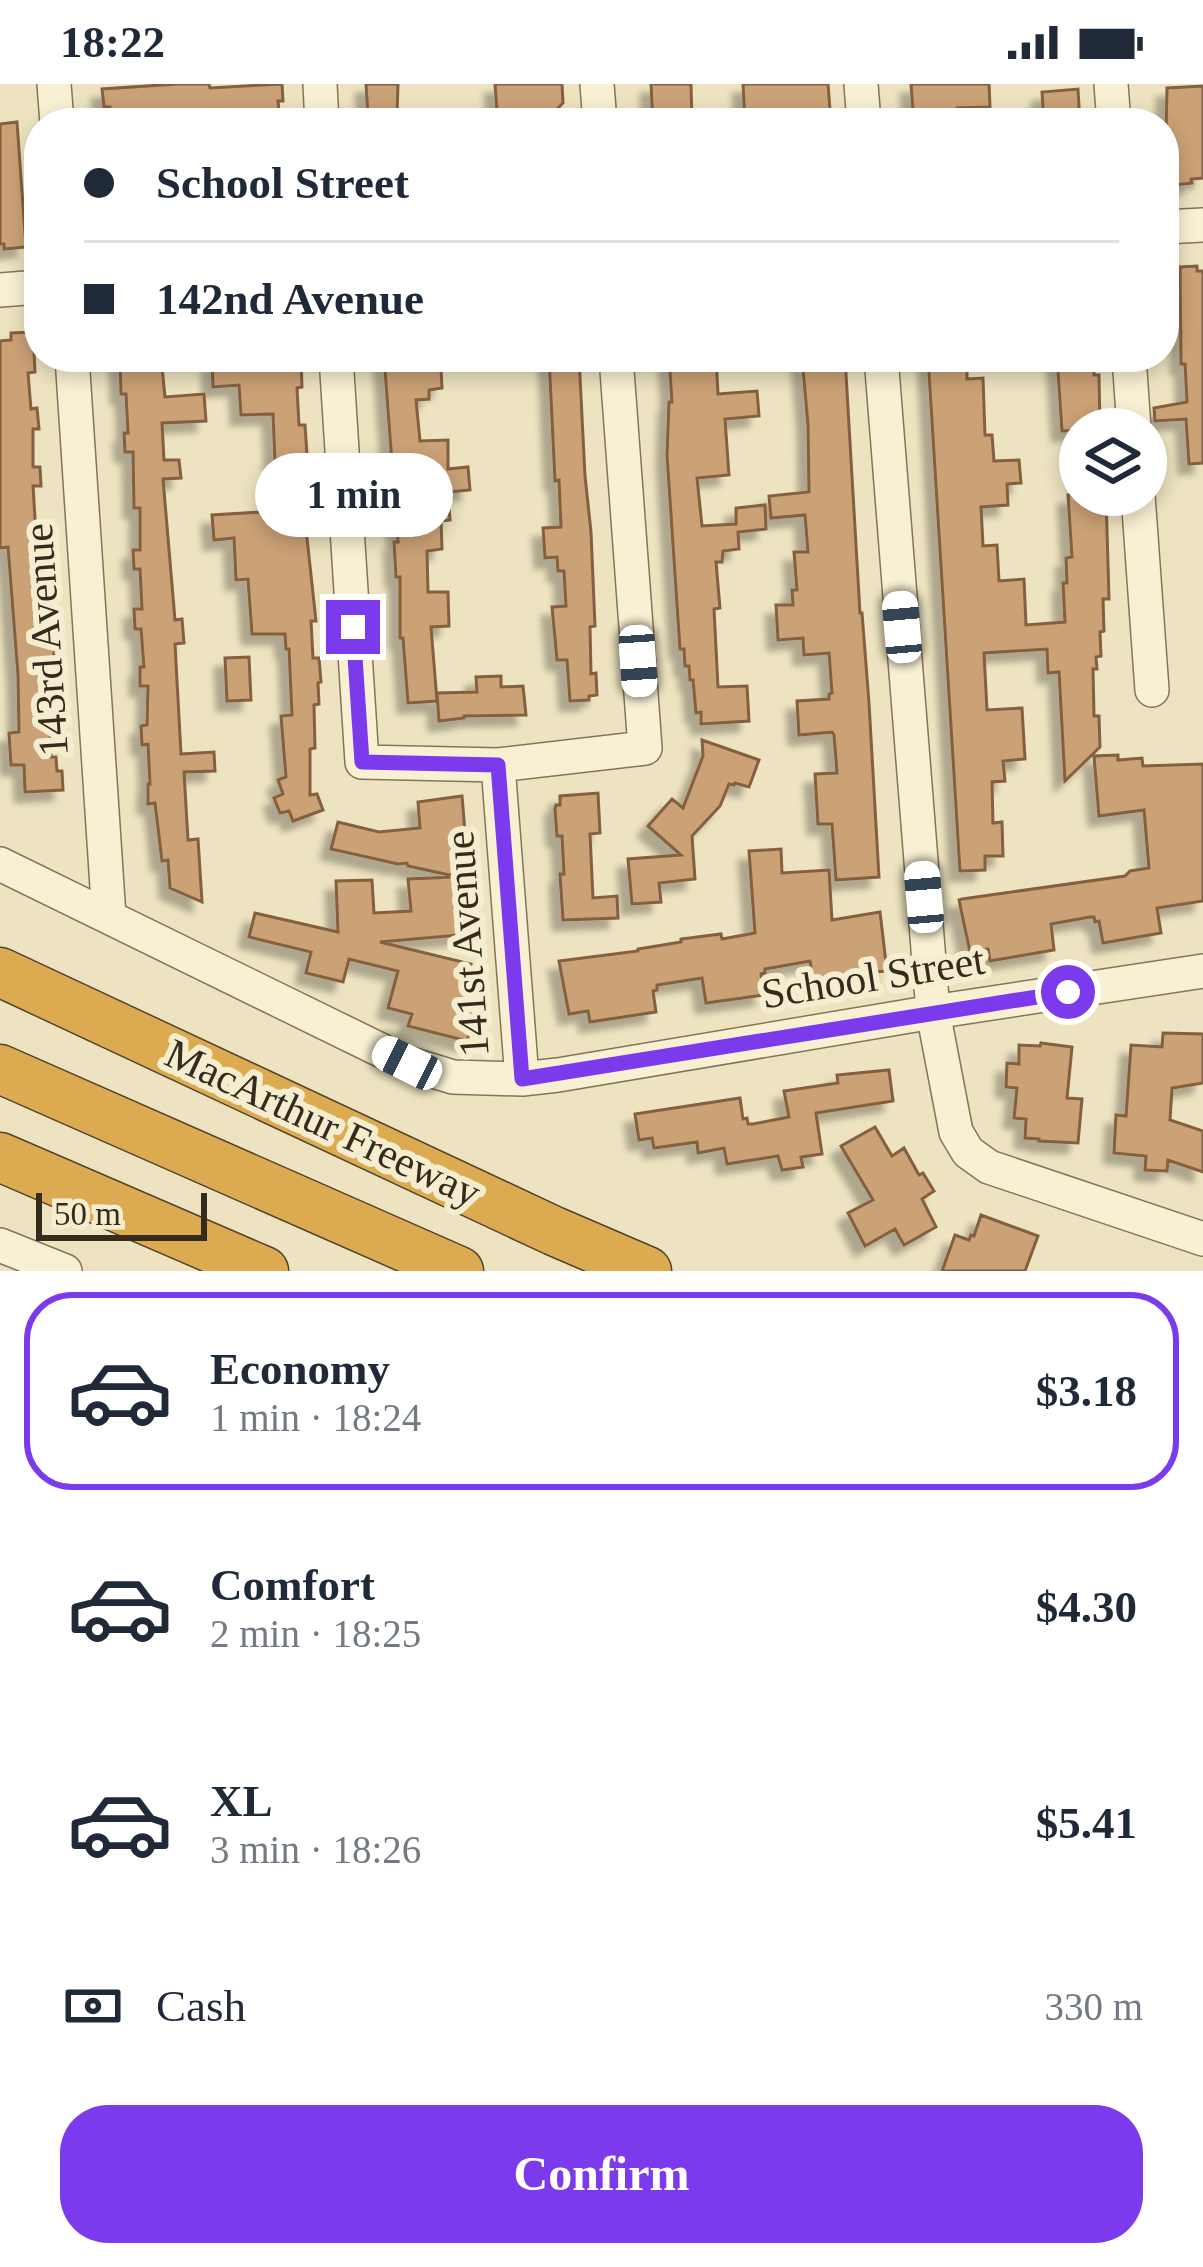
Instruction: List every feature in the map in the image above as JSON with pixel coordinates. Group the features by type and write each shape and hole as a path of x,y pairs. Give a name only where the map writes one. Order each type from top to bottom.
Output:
{"highway":[{"name":"MacArthur Freeway","path":"0,972 647,1271"},
{"name":"MacArthur Freeway","path":"0,1069 459,1271"},
{"path":"0,1157 264,1271"}],"street":[{"name":"143rd Avenue","path":"73,372 109,917"},
{"path":"337,372 362,762 498,765 645,748 617,372"},
{"path":"881,372 933,1012 956,1132 968,1152 989,1167 1203,1239"},
{"path":"1130,372 1133,408"},
{"path":"1140,516 1152,690"},
{"name":"141st Avenue","path":"498,765 522,1079"},
{"path":"0,864 407,1063 453,1077 522,1079"},
{"name":"School Street","path":"522,1079 1203,971"},
{"path":"0,1245 65,1271"}],"building":[{"path":"282,84 283,101 278,101 279,108 110,108 104,107 102,89"},
{"path":"366,84 398,84 397,108 367,108"},
{"path":"495,84 562,84 563,103 558,108 497,108"},
{"path":"651,84 691,84 692,108 652,108"},
{"path":"743,84 828,84 830,108 744,108"},
{"path":"911,84 989,84 990,107 913,108"},
{"path":"1203,86 1203,178 1191,179 1192,183 1179,184 1179,108 1167,108 1167,88"},
{"path":"1078,89 1079,108 1043,108 1042,92"},
{"path":"17,122 24,247 4,249 0,244 0,124"},
{"path":"1197,266 1197,271 1203,271 1203,463 1189,464 1186,419 1167,420 1167,408 1154,408 1187,402 1185,364 1181,364 1180,267"},
{"path":"24,332 24,372 35,372 28,373 31,409 37,408 39,429 33,429 33,467 40,467 41,486 33,486 38,567 41,584 47,584 47,643 54,643 54,662 41,662 44,731 50,730 51,757 56,757 57,771 62,771 63,790 25,792 24,765 11,765 9,733 19,732 18,675 8,547 0,548 0,341 11,340 11,333"},
{"path":"120,372 162,372 165,397 204,394 206,421 162,423 164,460 179,460 181,478 163,479 175,620 182,619 184,643 175,644 181,754 214,752 215,771 184,772 188,840 198,839 202,902 170,888 155,803 148,804 148,744 142,745 141,726 147,725 148,686 140,686 140,667 144,667 134,609 142,609 140,569 134,569 133,550 140,550 140,508 134,508 133,452 125,452 126,394 121,394"},
{"path":"212,372 302,372 302,387 297,388 308,470 306,529 316,621 311,621 313,658 319,658 321,682 319,704 314,705 310,795 317,794 323,810 293,821 289,811 280,813 274,798 283,794 278,780 286,777 281,716 292,715 289,649 285,634 252,634 248,579 236,580 234,538 214,540 212,515 273,507 273,414 241,415 239,385 213,387"},
{"path":"385,372 441,372 442,388 429,390 429,399 416,400 420,441 448,440 448,469 468,467 470,490 448,492 450,520 441,521 442,549 427,551 428,592 448,592 449,626 431,627 437,701 408,703 400,638 400,577 396,577 394,542 398,542"},
{"path":"550,372 580,372 595,626 590,627 591,674 596,673 597,695 589,700 570,701 567,660 557,660 552,607 566,606 564,571 558,571 557,557 545,558 543,528 561,527 559,480 555,481"},
{"path":"670,372 717,372 718,394 757,391 759,416 725,419 729,475 697,478 702,526 736,524 736,508 765,505 766,529 738,532 739,549 723,551 722,562 716,562 718,687 747,686 749,721 701,724 693,680 685,666 684,649 680,649 667,455"},
{"path":"803,372 846,372 879,877 836,880 832,824 818,824 815,774 837,773 834,735 799,735 797,701 829,699 829,653 804,655 803,638 778,640 776,605 793,605 792,590 797,590 794,552 808,552 805,515 771,518 769,496 809,492"},
{"path":"929,372 967,372 967,379 983,378 985,435 992,435 994,461 1019,460 1021,483 1007,484 1008,505 981,507 983,546 997,545 999,581 1024,579 1026,625 1065,622 1063,583 1067,583 1066,558 1072,557 1069,516 1107,516 1109,599 1103,599 1101,656 1096,657 1097,669 1093,669 1100,747 1065,781 1059,672 1048,673 1047,649 984,653 987,710 1022,708 1025,759 1003,761 1005,781 992,782 993,823 1002,822 1003,856 985,856 985,870 960,871"},
{"path":"1058,372 1099,375 1100,408 1060,408"},
{"path":"249,657 251,700 227,701 225,658"},
{"path":"501,676 501,687 523,686 526,715 439,721 437,693 477,692 476,677"},
{"path":"702,740 759,760 749,787 729,784 720,806 692,836 695,879 659,883 661,902 632,904 628,859 681,855 648,826 672,799 683,808 703,756"},
{"path":"1118,755 1118,760 1142,758 1143,766 1203,764 1203,901 1157,908 1161,933 1103,943 1099,921 1090,917 1051,924 1054,950 990,961 988,949 970,952 959,900 1125,876 1149,868 1144,810 1099,816 1094,756"},
{"path":"598,793 600,833 590,834 593,898 617,896 618,918 563,920 562,836 557,836 556,805 560,805 560,796"},
{"path":"462,796 466,844 452,847 454,876 331,849 338,822 379,832 420,828 418,802"},
{"path":"781,849 782,873 829,870 832,920 880,912 887,971 814,986 810,961 765,969 761,974 764,995 706,1003 702,978 657,985 653,991 656,1012 590,1022 588,1011 569,1014 559,961 638,951 681,939 755,933 749,851"},
{"path":"454,877 455,891 468,890 471,934 380,942 471,964 463,1000 478,1004 467,1041 408,1026 412,1014 388,1008 398,971 349,959 343,982 306,973 311,952 249,937 255,913 338,932 336,881 372,880 374,913 411,911 408,879"},
{"path":"1163,1033 1203,1034 1203,1083 1172,1088 1170,1120 1203,1131 1203,1172 1168,1160 1167,1171 1145,1170 1146,1156 1114,1153 1116,1115 1126,1116 1131,1045 1162,1047"},
{"path":"1019,1045 1072,1047 1067,1098 1082,1099 1078,1143 1025,1138 1026,1119 1014,1118 1017,1088 1006,1087 1007,1063 1019,1064"},
{"path":"889,1070 893,1101 816,1113 822,1154 801,1157 803,1167 782,1170 778,1156 727,1164 724,1148 698,1153 697,1142 654,1148 652,1138 639,1140 635,1114 740,1098 743,1119 753,1124 789,1117 784,1091 838,1083 837,1075"},
{"path":"875,1127 892,1156 904,1148 934,1191 922,1199 936,1227 904,1245 895,1229 865,1246 848,1213 873,1200 841,1146"},
{"path":"981,1215 1038,1236 1025,1271 942,1271 955,1235 969,1240"}],"route":[{"path":"353,627 362,762 498,765 522,1079 1068,992"}]}
